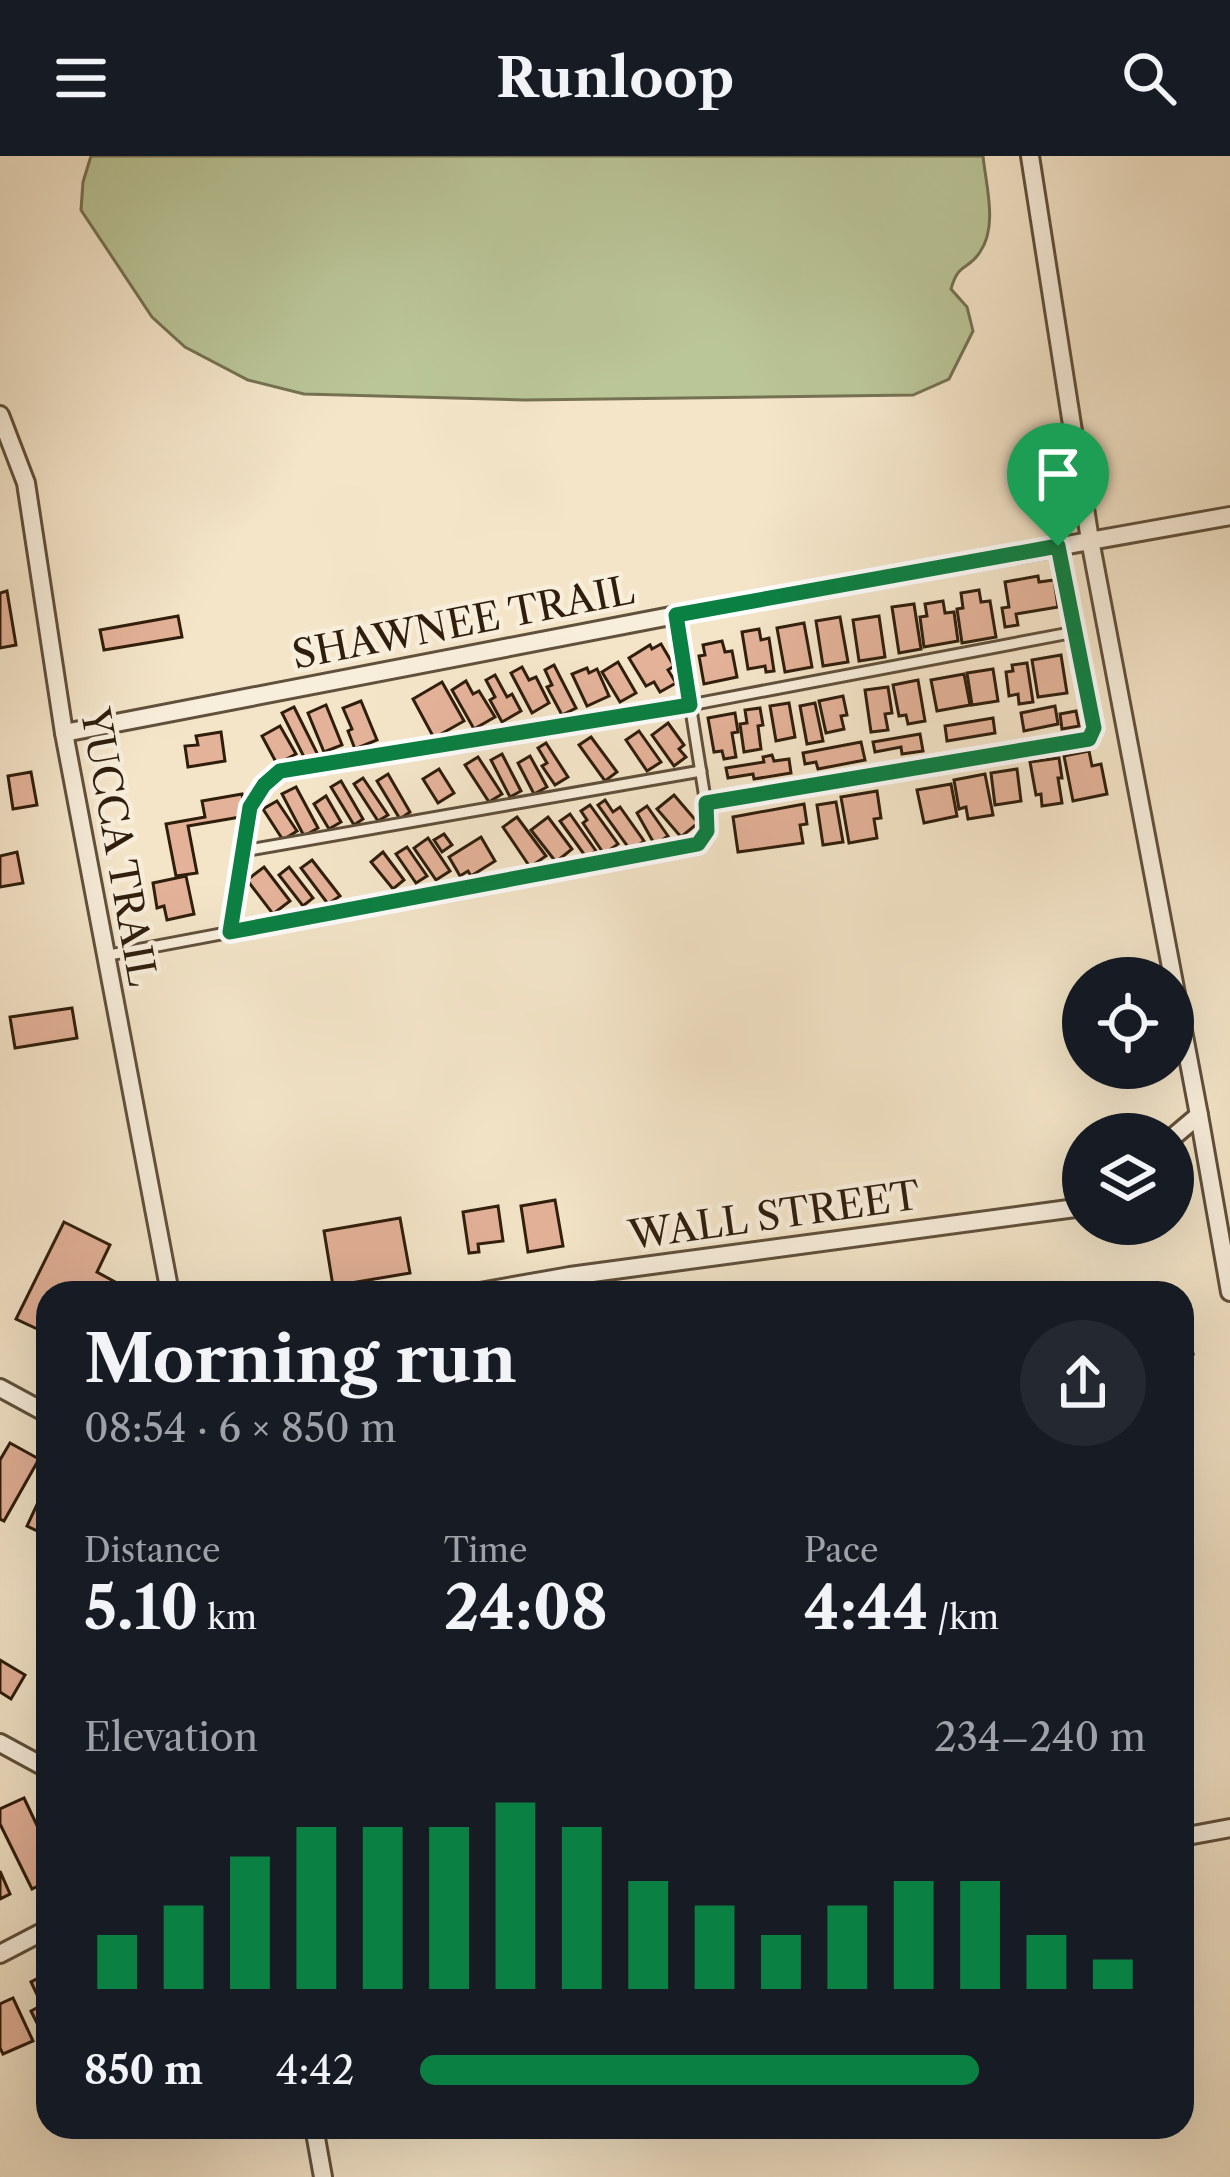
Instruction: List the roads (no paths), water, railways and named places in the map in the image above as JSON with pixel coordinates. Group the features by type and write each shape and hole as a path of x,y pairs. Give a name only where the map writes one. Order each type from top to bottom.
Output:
{"street":[{"path":"1030,156 1090,541 1230,1292"},
{"name":"YUCCA TRAIL","path":"0,415 26,483 64,733 168,1281"},
{"name":"SHAWNEE TRAIL","path":"64,733 676,615 1230,516"},
{"path":"1194,1119 1199,1115"},
{"name":"WALL STREET","path":"542,1281 1062,1210"},
{"path":"0,1388 36,1408"},
{"path":"0,1743 36,1762"},
{"path":"1194,1836 1230,1828"},
{"path":"0,1954 36,1936"},
{"path":"316,2139 323,2177"}],"lane":[{"path":"706,803 1089,739 1094,728 1058,546"},
{"path":"104,956 698,844 707,831 706,803 676,615"},
{"path":"230,932 250,807 280,771 690,705 1075,632"},
{"path":"243,851 701,771"}]}
